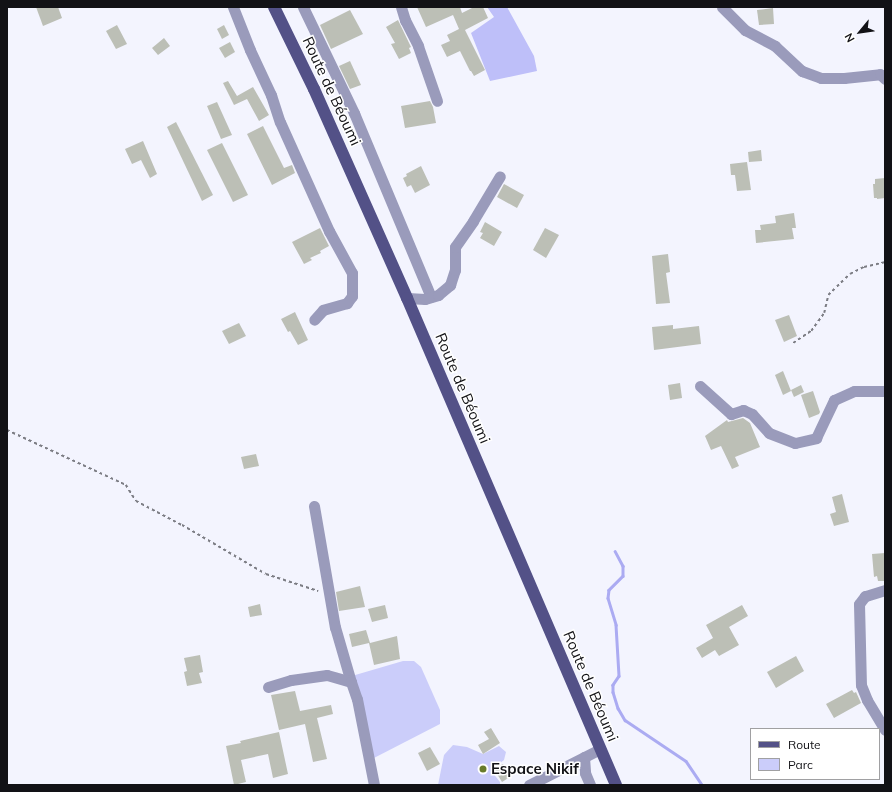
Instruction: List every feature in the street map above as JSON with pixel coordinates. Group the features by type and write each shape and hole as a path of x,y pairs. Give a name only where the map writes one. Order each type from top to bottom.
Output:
{"main road":[{"name":"Route de Béoumi","path":"274,7 314,89 407,298 616,785"}],"street":[{"path":"233,7 250,50 271,95 283,128 329,231 352,273 352,296 347,302 323,310 314,320"},
{"path":"303,7 357,120 431,298"},
{"path":"401,7 405,20 418,46 437,101"},
{"path":"722,7 745,30 775,46 802,72 821,78 844,78 880,74 885,79"},
{"path":"407,298 426,299 438,296 450,285 455,270 455,247 473,222 500,176"},
{"path":"700,386 731,414 743,410 752,414 769,433 795,443 816,438 834,400 854,391 885,391"},
{"path":"314,506 335,627 357,699 374,785"},
{"path":"885,590 865,596 859,604 861,685 867,700 885,730"},
{"path":"268,687 291,680 327,675 351,682"},
{"path":"529,785 600,749"},
{"path":"584,757 585,773 590,785"}],"path":[{"path":"793,343 811,331 824,313 828,295 850,274 864,267 885,262"},
{"path":"7,430 126,485 136,501 188,528 266,574 329,594"}],"green space":[{"path":"403,661 414,661 421,667 440,710 440,724 372,759 345,678"},
{"path":"453,745 467,747 483,754 499,746 506,752 504,760 495,767 492,772 500,782 500,785 438,785 444,755"}],"shaded area":[{"path":"487,7 507,7 534,56 537,71 490,81 471,33 494,17"}],"building":[{"path":"36,7 58,7 62,18 43,26"},
{"path":"417,7 460,7 462,13 474,7 483,7 488,18 465,30 485,70 474,76 460,51 447,57 441,45 450,41 447,35 459,29 453,15 426,27"},
{"path":"773,8 774,24 759,25 757,10"},
{"path":"350,10 363,34 331,49 320,25"},
{"path":"398,20 411,47 409,48 411,53 399,59 391,44 395,43 386,27"},
{"path":"117,25 127,44 116,49 106,31"},
{"path":"224,25 229,35 222,39 217,29"},
{"path":"164,38 170,46 158,55 152,48"},
{"path":"230,42 235,52 225,58 219,48"},
{"path":"350,61 361,85 350,89 339,66"},
{"path":"228,81 237,96 253,87 269,115 259,121 247,99 234,105 223,83"},
{"path":"430,101 433,107 436,123 405,128 401,106"},
{"path":"217,102 232,135 221,139 207,106"},
{"path":"176,122 213,195 202,201 167,127"},
{"path":"263,126 284,168 292,165 295,173 272,185 247,134"},
{"path":"143,141 157,174 150,178 141,160 132,164 125,149"},
{"path":"222,143 248,195 233,202 207,150"},
{"path":"761,150 762,161 749,162 748,152"},
{"path":"747,162 751,190 737,191 735,175 731,175 730,164"},
{"path":"421,166 430,185 415,193 411,185 407,187 403,178 407,176 406,174"},
{"path":"885,178 885,198 874,198 873,184 875,184 875,179"},
{"path":"504,184 524,195 517,208 497,197"},
{"path":"794,213 796,228 792,228 794,239 756,243 755,230 761,230 760,225 776,223 775,216"},
{"path":"485,222 502,232 494,246 480,238 483,233 480,232"},
{"path":"320,228 329,246 320,251 321,253 310,258 312,260 304,264 292,242"},
{"path":"545,228 559,235 546,258 533,250"},
{"path":"668,254 670,272 666,273 670,303 656,304 652,256"},
{"path":"295,312 308,340 298,345 290,331 288,332 281,319"},
{"path":"789,315 797,336 784,342 775,320"},
{"path":"239,323 246,336 229,344 222,331"},
{"path":"673,325 673,329 699,326 701,344 654,350 652,327"},
{"path":"783,371 791,391 783,395 775,375"},
{"path":"680,383 682,398 670,400 668,385"},
{"path":"801,385 804,392 794,397 791,390"},
{"path":"813,391 820,412 819,414 809,418 801,395"},
{"path":"743,418 750,423 760,447 735,457 739,466 732,469 721,446 711,450 705,436 727,420 728,422"},
{"path":"256,454 259,466 244,469 241,457"},
{"path":"842,494 849,522 834,526 830,514 836,512 832,497"},
{"path":"885,553 885,581 878,581 877,576 874,577 872,554"},
{"path":"360,586 365,607 339,611 336,592"},
{"path":"260,604 262,615 250,617 248,607"},
{"path":"385,605 388,618 372,622 368,609"},
{"path":"742,605 748,616 729,627 739,645 719,656 715,650 702,658 696,648 713,638 706,625"},
{"path":"366,630 370,643 397,636 400,659 374,665 369,643 352,647 349,634"},
{"path":"200,655 203,672 199,673 202,683 187,686 184,672 187,671 184,658"},
{"path":"796,656 804,671 776,688 767,672"},
{"path":"852,690 854,693 856,692 861,703 834,718 826,704"},
{"path":"295,691 300,711 331,705 333,714 317,718 327,759 313,762 305,724 279,730 271,695"},
{"path":"491,728 500,743 483,754 478,745 489,739 484,732"},
{"path":"279,732 288,774 273,778 268,754 241,760 246,782 234,785 226,746 241,743 240,741"},
{"path":"430,747 440,764 427,771 418,753"},
{"path":"503,764 510,777 502,782 494,769"}],"waterway":[{"path":"615,551 623,566 623,576 609,590 608,598 616,625 619,676 613,685 613,692 618,708 625,720 686,761 702,785"}],"place":[{"name":"Espace Nikif","path":"483,769"}]}
